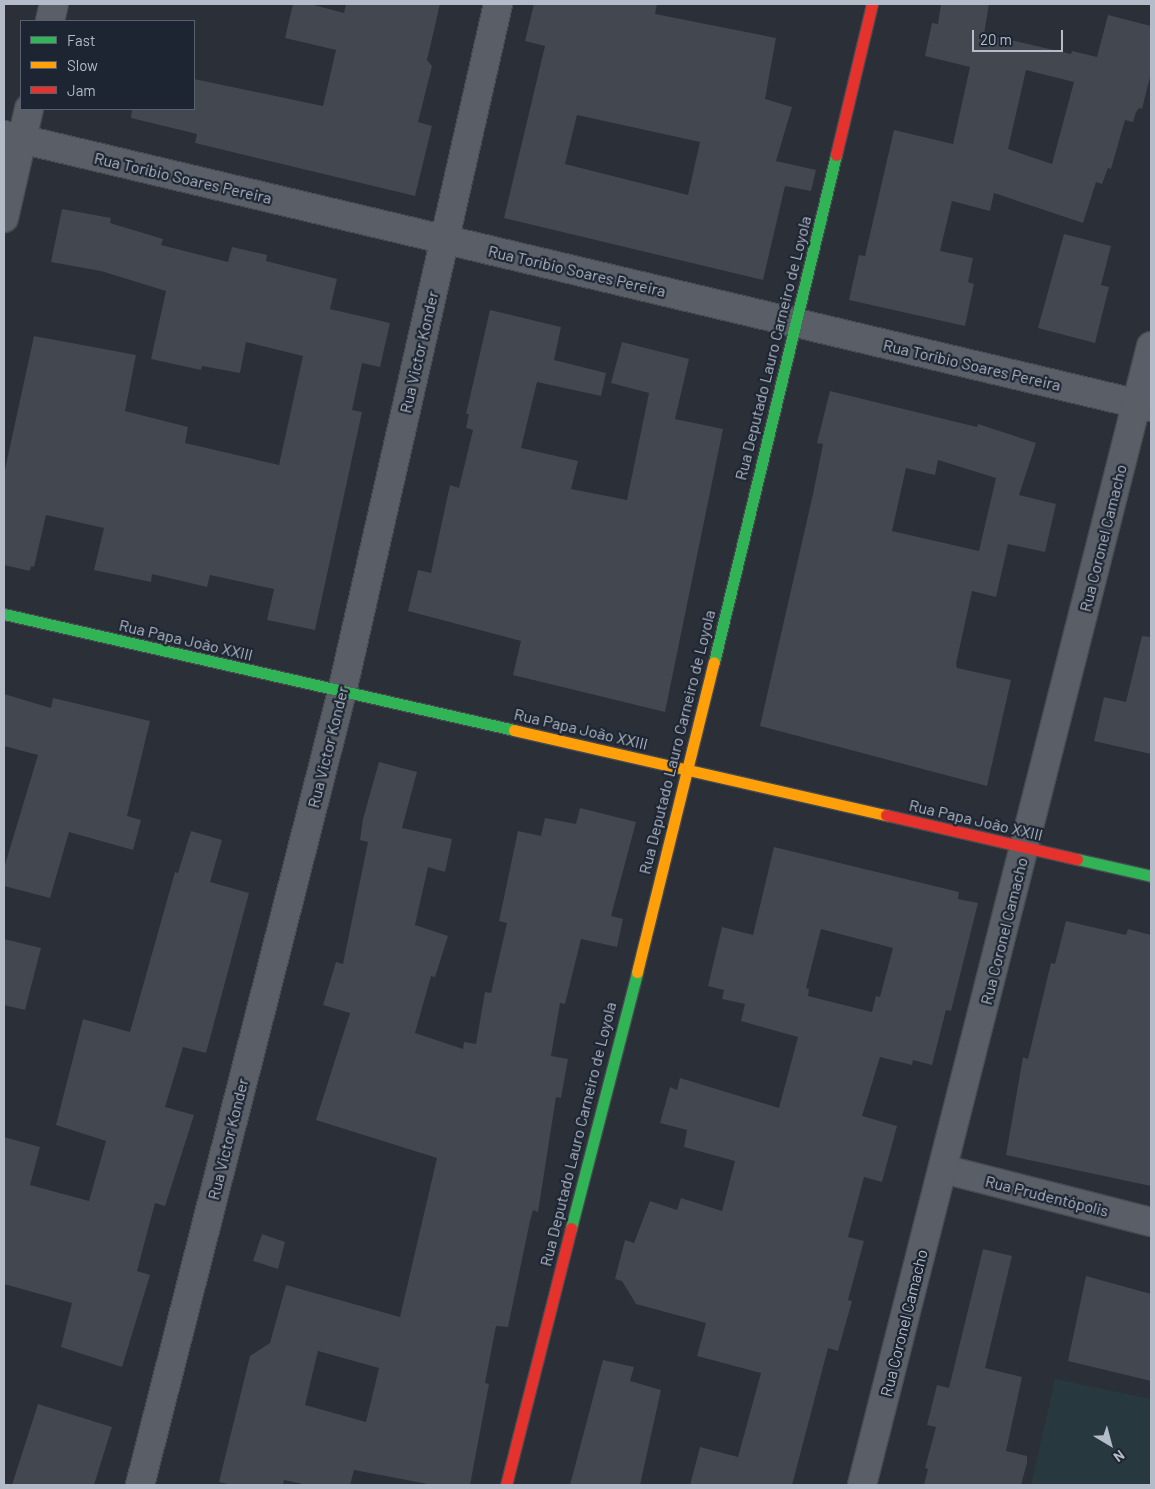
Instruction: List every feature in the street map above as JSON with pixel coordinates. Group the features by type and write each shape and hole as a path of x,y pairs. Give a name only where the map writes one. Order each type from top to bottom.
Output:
{"street":[{"path":"50,20 54,4"},
{"name":"Rua Victor Konder","path":"140,1485 342,692 498,4"},
{"name":"Rua Deputado Lauro Carneiro de Loyola","path":"506,1485 688,770 872,4"},
{"path":"4,218 13,137 28,110"},
{"name":"Rua Toríbio Soares Pereira","path":"13,137 1144,406"},
{"name":"Rua Coronel Camacho","path":"862,1485 1025,847 1144,406 1151,346"},
{"name":"Rua Papa João XXIII","path":"4,614 1151,876"},
{"name":"Rua Prudentópolis","path":"943,1169 1151,1222"}],"shaded area":[{"path":"1055,1379 1151,1399 1151,1485 1031,1485"}],"building":[{"path":"293,4 310,4 344,13 346,4 440,4 427,60 432,66 418,122 432,126 415,196 195,143 197,134 131,118 132,110 195,110 195,79 323,106 336,50 285,38"},
{"path":"534,4 657,4 655,14 776,38 765,99 792,107 776,161 816,170 811,191 785,186 763,280 504,218 545,46 525,41","holes":["577,115 700,142 688,195 565,164"]},
{"path":"941,4 989,4 984,34 1071,54 1072,51 1097,57 1108,15 1151,26 1151,73 1142,109 1139,108 1136,112 1133,122 1125,120 1111,169 1108,168 1102,184 1096,182 1083,223 994,193 990,211 952,201 940,251 973,258 968,282 974,284 965,326 849,300 859,255 865,256 894,130 953,144 970,67 925,56 932,23 938,24","holes":["1026,70 1074,82 1052,164 1008,149"]},
{"path":"62,209 111,218 110,223 163,239 161,245 228,262 232,247 267,255 266,261 337,279 330,309 390,323 380,367 362,363 352,410 362,412 315,630 267,620 274,589 210,575 207,587 152,574 151,582 94,570 104,528 46,515 34,567 31,566 30,571 4,565 4,474 34,336 136,355 125,411 188,427 185,443 279,465 303,356 246,342 240,373 202,366 201,370 151,359 166,291 101,271 51,262"},
{"path":"1064,234 1111,246 1101,285 1109,287 1095,343 1038,328"},
{"path":"490,310 561,327 554,360 606,373 601,396 537,382 521,448 578,461 571,489 627,500 649,393 611,383 622,342 689,359 675,419 723,429 665,712 513,675 521,641 408,611 418,570 431,573 450,485 459,488 473,430 466,428 469,414 466,414"},
{"path":"830,391 977,427 978,424 1036,443 1019,495 1056,504 1045,552 1008,544 996,597 972,591 956,664 957,668 1011,680 987,786 760,726 813,494 823,444 817,443","holes":["938,460 996,478 979,551 892,531 906,468 935,475"]},
{"path":"1142,636 1151,637 1151,754 1094,741 1104,697 1126,702"},
{"path":"4,694 51,708 53,698 150,721 127,816 141,820 133,850 69,832 50,898 4,886 4,868 38,755 4,746"},
{"path":"379,762 417,772 402,828 452,839 445,872 428,867 415,925 448,936 435,977 431,976 415,1033 463,1049 464,1042 476,1044 485,992 491,993 507,923 499,921 518,831 541,836 545,818 576,824 580,808 636,822 611,916 623,919 617,947 581,939 565,1004 560,1003 551,1056 568,1059 561,1098 556,1097 538,1212 533,1210 530,1221 508,1327 496,1326 485,1383 489,1384 470,1485 433,1485 354,1470 350,1485 307,1485 284,1480 283,1485 232,1485 219,1482 250,1356 270,1343 286,1285 400,1317 437,1158 316,1120 350,1013 323,1005 336,962 343,964 368,842 360,840 363,819","holes":["318,1351 379,1368 366,1422 305,1405"]},
{"path":"191,831 222,840 210,882 249,893 206,1053 183,1047 165,1107 194,1115 165,1206 155,1203 137,1271 150,1275 122,1367 61,1347 72,1303 4,1284 4,1137 40,1147 30,1185 89,1201 106,1141 56,1125 83,1019 130,1032 175,872 178,873"},
{"path":"774,847 959,892 958,899 978,903 951,1011 946,1010 932,1065 913,1060 912,1065 880,1057 862,1116 897,1126 882,1182 864,1177 848,1237 864,1241 848,1300 852,1301 838,1351 828,1348 792,1485 690,1485 700,1447 738,1457 761,1373 697,1356 706,1323 636,1304 622,1281 615,1279 625,1240 634,1243 650,1201 677,1210 681,1198 722,1211 735,1161 684,1147 687,1130 660,1123 670,1087 677,1090 680,1078 779,1108 798,1037 741,1021 745,1004 722,999 724,990 708,986 722,927 753,935","holes":["821,929 893,948 880,997 876,996 872,1012 808,996 809,989 806,988"]},
{"path":"1066,921 1126,935 1128,929 1151,935 1151,1186 1006,1155 1023,1057 1028,1059 1051,963 1055,964"},
{"path":"4,939 41,948 25,1010 4,1005"},
{"path":"262,1234 285,1242 278,1269 253,1261"},
{"path":"983,1249 1012,1256 985,1368 1022,1377 1006,1451 1027,1456 1027,1463 1021,1485 924,1485 928,1469 925,1468 936,1427 927,1425 937,1385 949,1388"},
{"path":"1086,1276 1151,1294 1151,1381 1068,1361"},
{"path":"603,1360 634,1367 630,1381 661,1390 640,1485 570,1485"},
{"path":"38,1404 112,1427 94,1485 12,1485"}],"traffic: fast":[{"path":"714,662 836,155"},
{"path":"4,614 514,730"},
{"path":"1077,859 1151,876"},
{"path":"571,1228 637,972"}],"traffic: slow":[{"path":"637,972 714,662"},
{"path":"514,730 886,815"}],"traffic: jam":[{"path":"836,155 872,4"},
{"path":"886,815 1077,859"},
{"path":"506,1485 571,1228"}]}
